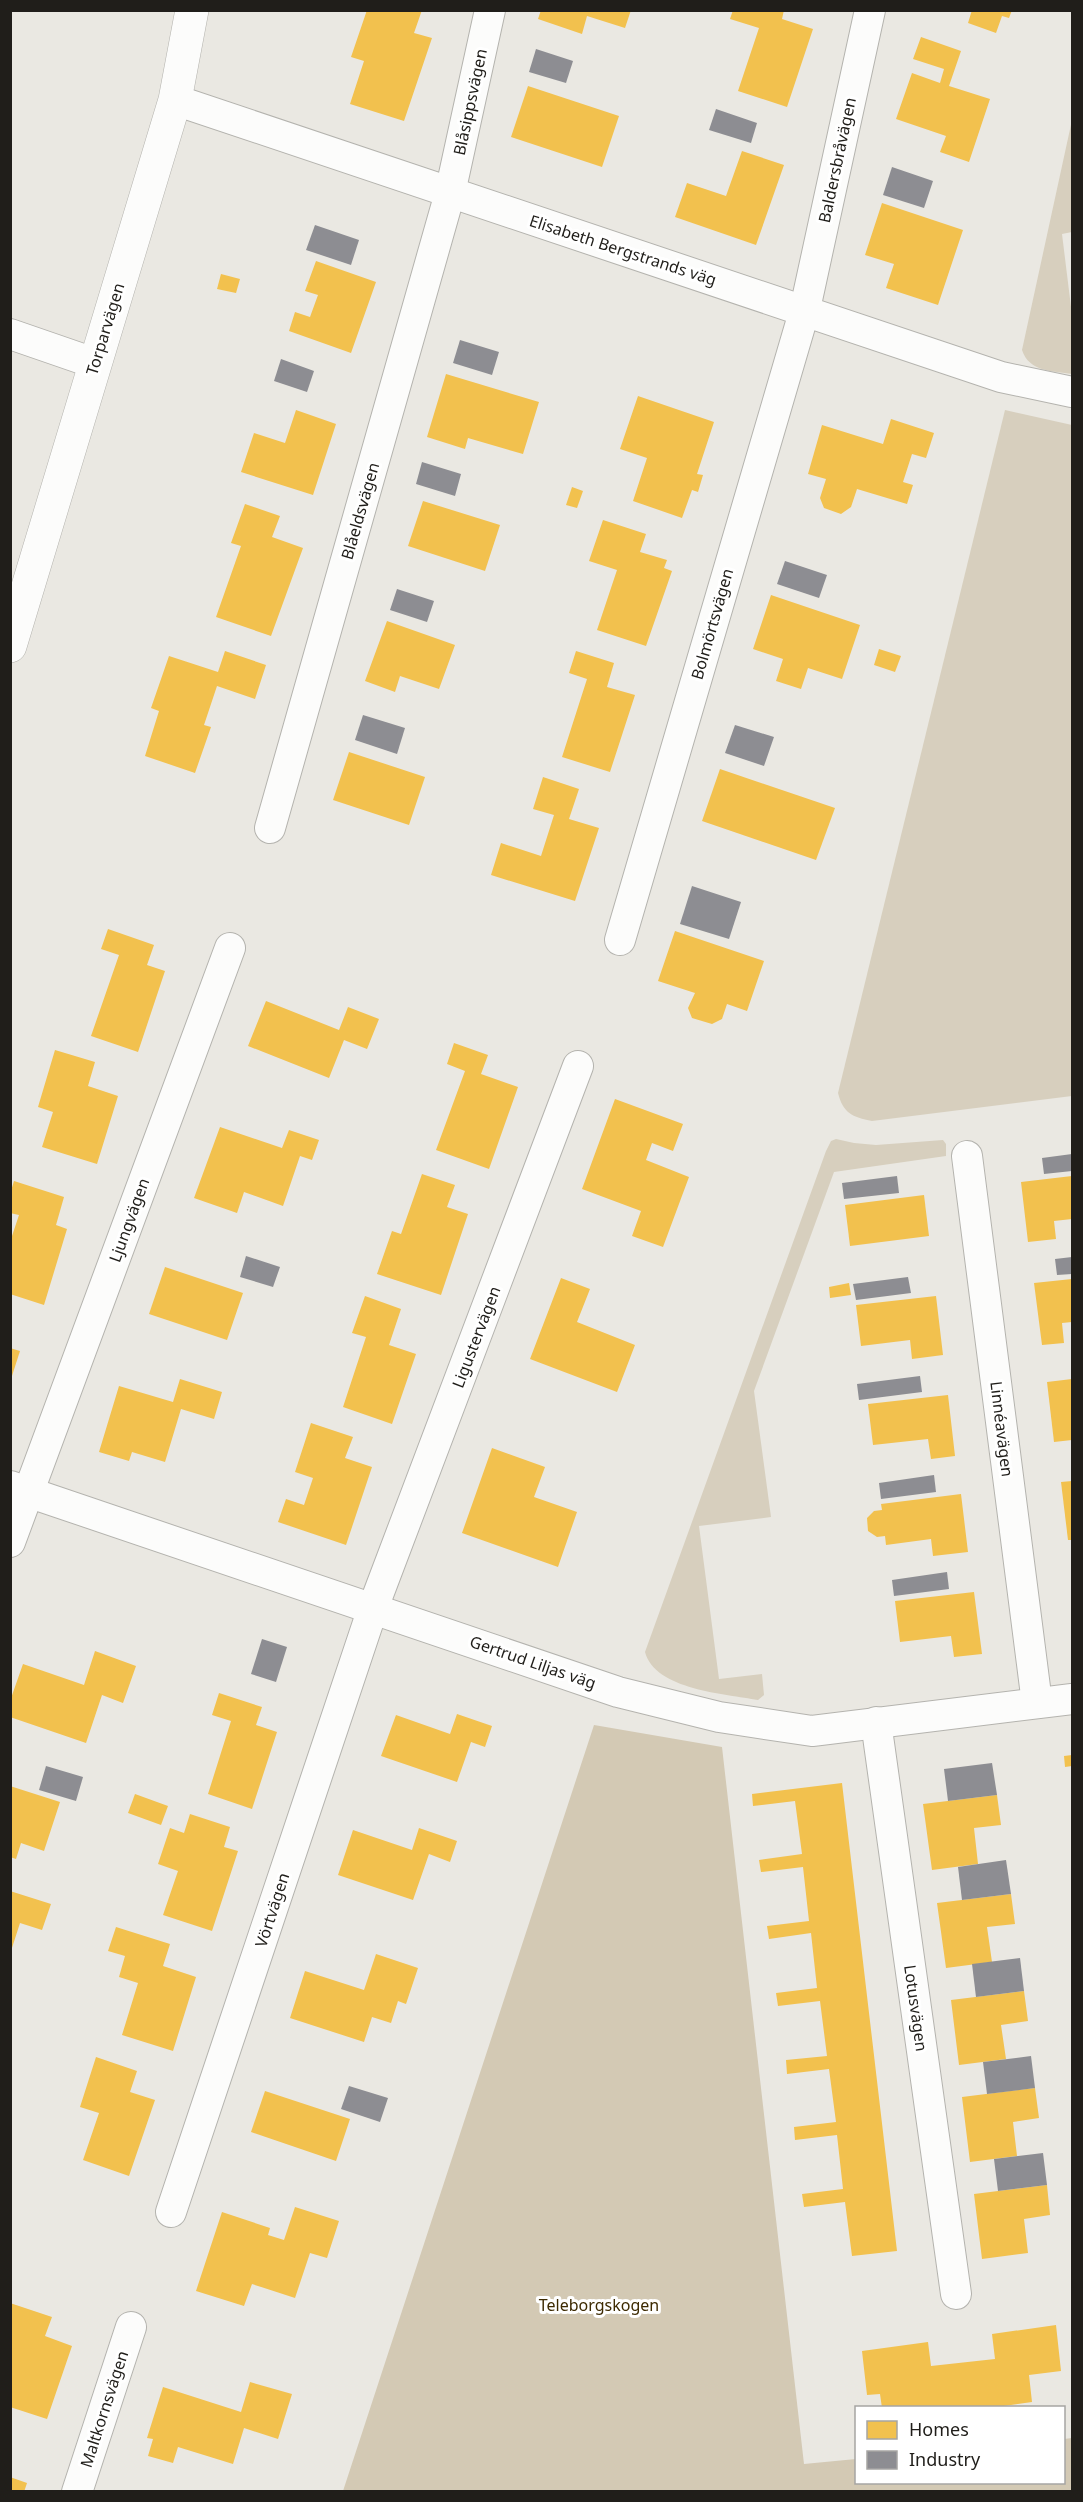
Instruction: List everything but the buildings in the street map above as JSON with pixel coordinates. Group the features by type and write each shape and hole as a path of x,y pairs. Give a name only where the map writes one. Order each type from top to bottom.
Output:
{"street":[{"name":"Torparvägen","path":"10,646 175,100 192,10"},
{"name":"Blåsippsvägen","path":"450,193 490,10"},
{"name":"Baldersbråvägen","path":"805,309 870,10"},
{"name":"Elisabeth Bergstrands väg","path":"175,100 1001,376 1072,392"},
{"name":"Blåeldsvägen","path":"270,828 450,193"},
{"name":"Bolmörtsvägen","path":"620,940 805,309"},
{"path":"10,334 94,363"},
{"name":"Ljungvägen","path":"10,1542 19,1489 230,948"},
{"name":"Ligustervägen","path":"373,1608 578,1066"},
{"name":"Linnéavägen","path":"967,1156 1037,1702"},
{"name":"Gertrud Liljas väg","path":"19,1489 618,1692 719,1717 812,1731 1072,1699"},
{"name":"Vörtvägen","path":"171,2212 373,1608"},
{"name":"Lotusvägen","path":"876,1722 956,2294"},
{"name":"Maltkornsvägen","path":"77,2492 131,2327"}],"shaded area":[{"path":"1072,120 1072,232 1062,234 1072,315 1072,374 1042,369 1030,363 1022,350"},
{"path":"1005,410 1072,425 1072,1096 872,1121 849,1113 838,1093"},
{"path":"836,1139 876,1145 943,1140 946,1144 946,1156 834,1172 754,1391 771,1517 699,1526 719,1679 762,1674 764,1695 758,1700 693,1688 662,1675 651,1665 645,1652 826,1151 831,1141"}],"green space":[{"name":"Teleborgskogen","path":"594,1725 722,1747 804,2464 855,2459 855,2484 1065,2484 1065,2439 1072,2438 1072,2491 343,2491"}]}
